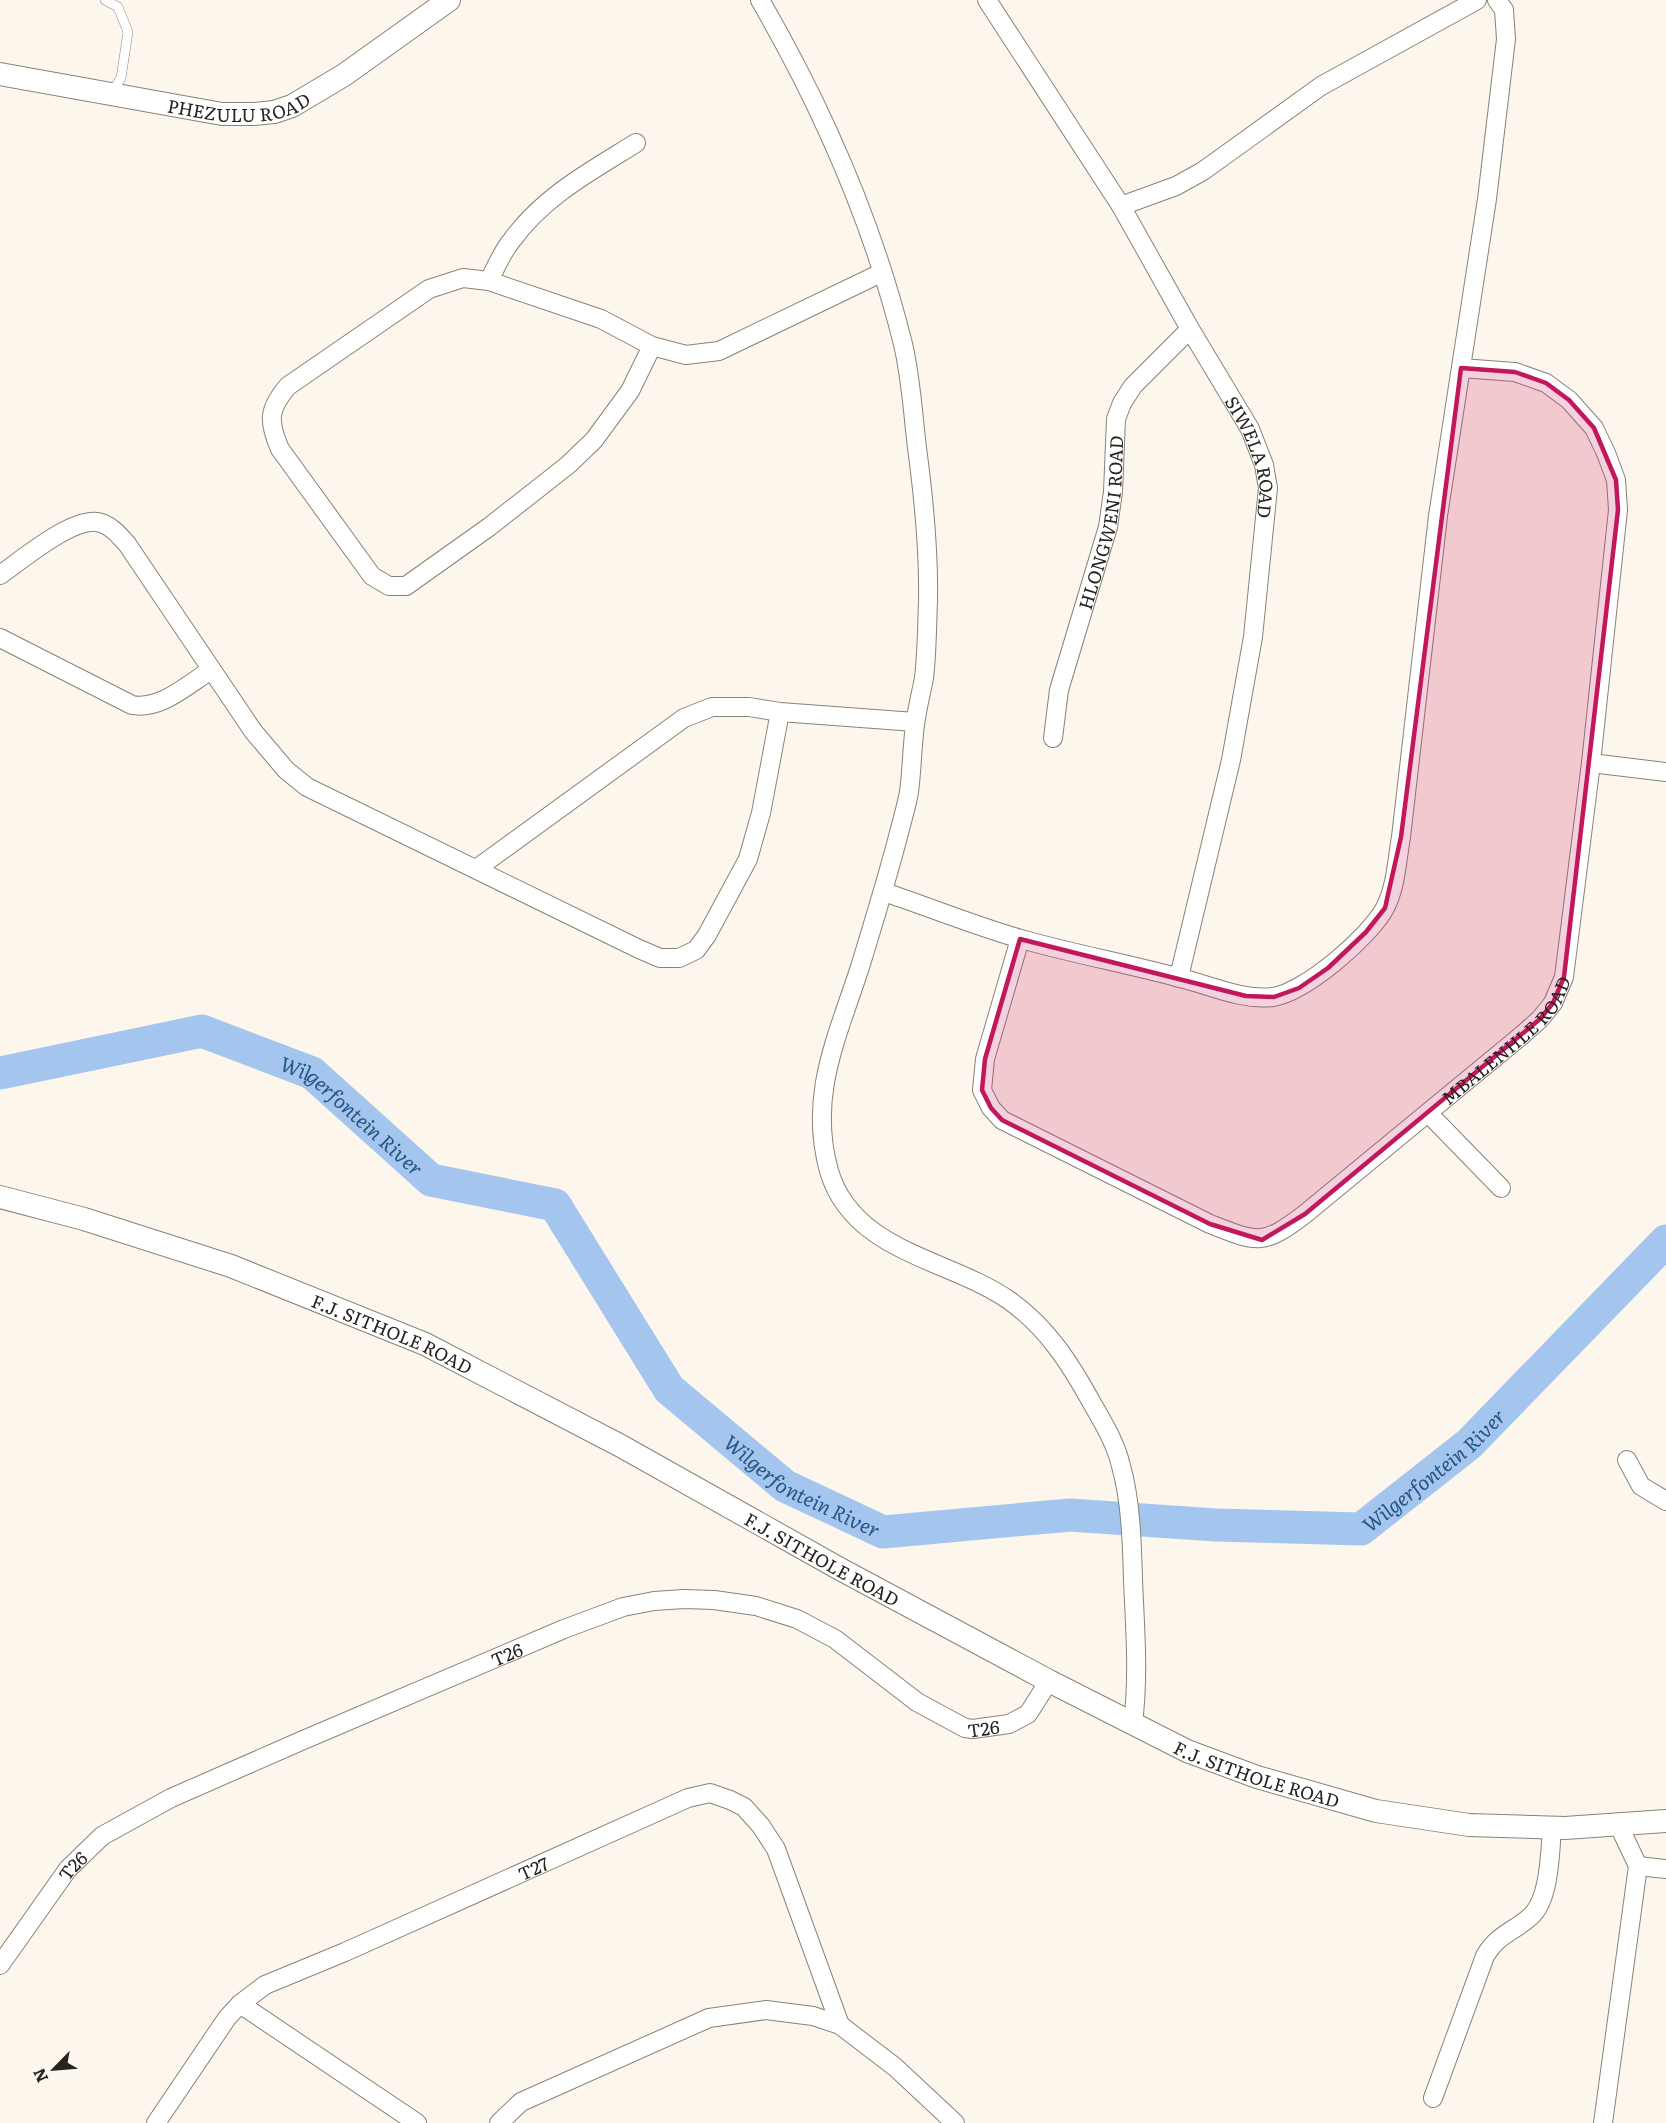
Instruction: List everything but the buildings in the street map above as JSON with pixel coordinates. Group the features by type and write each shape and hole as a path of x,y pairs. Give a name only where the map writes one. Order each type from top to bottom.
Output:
{"street":[{"name":"PHEZULU ROAD","path":"0,74 222,114 274,112 300,102 344,75 449,0"},
{"path":"760,0 791,54 833,143 865,222 904,348 927,521 928,599 924,675 915,722 909,794 884,892 826,1069 820,1110 831,1177 847,1205 864,1225 895,1246 1009,1301 1062,1351 1117,1450 1123,1471 1132,1544 1137,1694 1133,1724"},
{"name":"SIWELA ROAD","path":"987,0 1121,206 1190,330 1250,429 1264,465 1268,488 1254,637 1231,760 1179,977"},
{"path":"1121,206 1176,186 1203,171 1321,86 1478,0"},
{"path":"884,892 1020,939 1179,977 1246,996 1274,997 1299,988 1329,968 1366,932 1385,908 1394,877 1401,837 1438,516 1487,199 1506,39 1504,10 1497,0"},
{"path":"489,281 510,242 533,214 566,186 636,143"},
{"path":"652,346 630,391 594,440 568,465 489,527 406,586 389,586 372,576 280,448 272,430 272,414 276,400 288,386 429,289 463,278 489,281 601,319 652,346 686,355 719,351 881,273"},
{"name":"HLONGWENI ROAD","path":"1053,738 1059,690 1108,527 1113,492 1116,419 1122,403 1133,386 1190,330"},
{"name":"MBALENHLE ROAD","path":"1020,939 985,1059 982,1090 991,1108 1002,1120 1210,1224 1238,1235 1262,1240 1282,1232 1521,1036 1540,1019 1553,1003 1564,977 1591,763 1618,510 1616,480 1594,428 1569,400 1546,383 1515,372 1461,368"},
{"path":"0,575 71,526 98,522 106,525 127,544 211,670 272,755 307,787 660,958 679,958 696,950 707,935 748,859 761,813 780,712"},
{"path":"0,639 132,705 143,707 157,704 211,670"},
{"path":"476,869 684,718 712,707 749,707 780,712 915,722"},
{"path":"1591,763 1666,772"},
{"path":"1428,1113 1501,1188"},
{"name":"F.J. SITHOLE ROAD","path":"0,1197 84,1219 231,1266 425,1344 621,1446 840,1569 1049,1682 1187,1750 1257,1777 1376,1811 1468,1825 1552,1828 1666,1821"},
{"path":"1627,1460 1641,1486 1666,1501"},
{"name":"T26","path":"0,1965 68,1869 102,1836 171,1798 564,1629 623,1607 654,1601 714,1600 756,1606 797,1618 835,1640 917,1702 964,1728 985,1729 1009,1724 1028,1714 1049,1682"},
{"name":"T27","path":"156,2123 227,2018 240,2004 265,1985 345,1952 688,1798 710,1793 744,1808 761,1826 776,1849 840,2025"},
{"path":"1603,2123 1638,1866 1618,1824"},
{"path":"1432,2098 1491,1945 1510,1929 1528,1919 1539,1904 1550,1865 1552,1828"},
{"path":"1638,1866 1666,1869"},
{"path":"240,2004 417,2123"},
{"path":"499,2123 521,2102 709,2018 766,2010 813,2016 840,2025 895,2067 955,2123"}],"lane":[{"path":"105,0 118,7 128,33 121,78 111,93"}],"highlighted area":[{"path":"1461,368 1515,372 1546,383 1569,400 1594,428 1606,453 1616,480 1618,510 1564,977 1553,1003 1540,1019 1305,1214 1262,1240 1210,1224 1002,1120 991,1108 982,1090 985,1059 1020,939 1246,996 1274,997 1299,988 1328,968 1366,932 1385,908 1401,837"}],"waterway":[{"name":"Wilgerfontein River","path":"0,1073 202,1031 312,1073 431,1180 555,1205 669,1389 785,1486 883,1532 1070,1515 1216,1525 1361,1529 1469,1444 1666,1241"}]}
